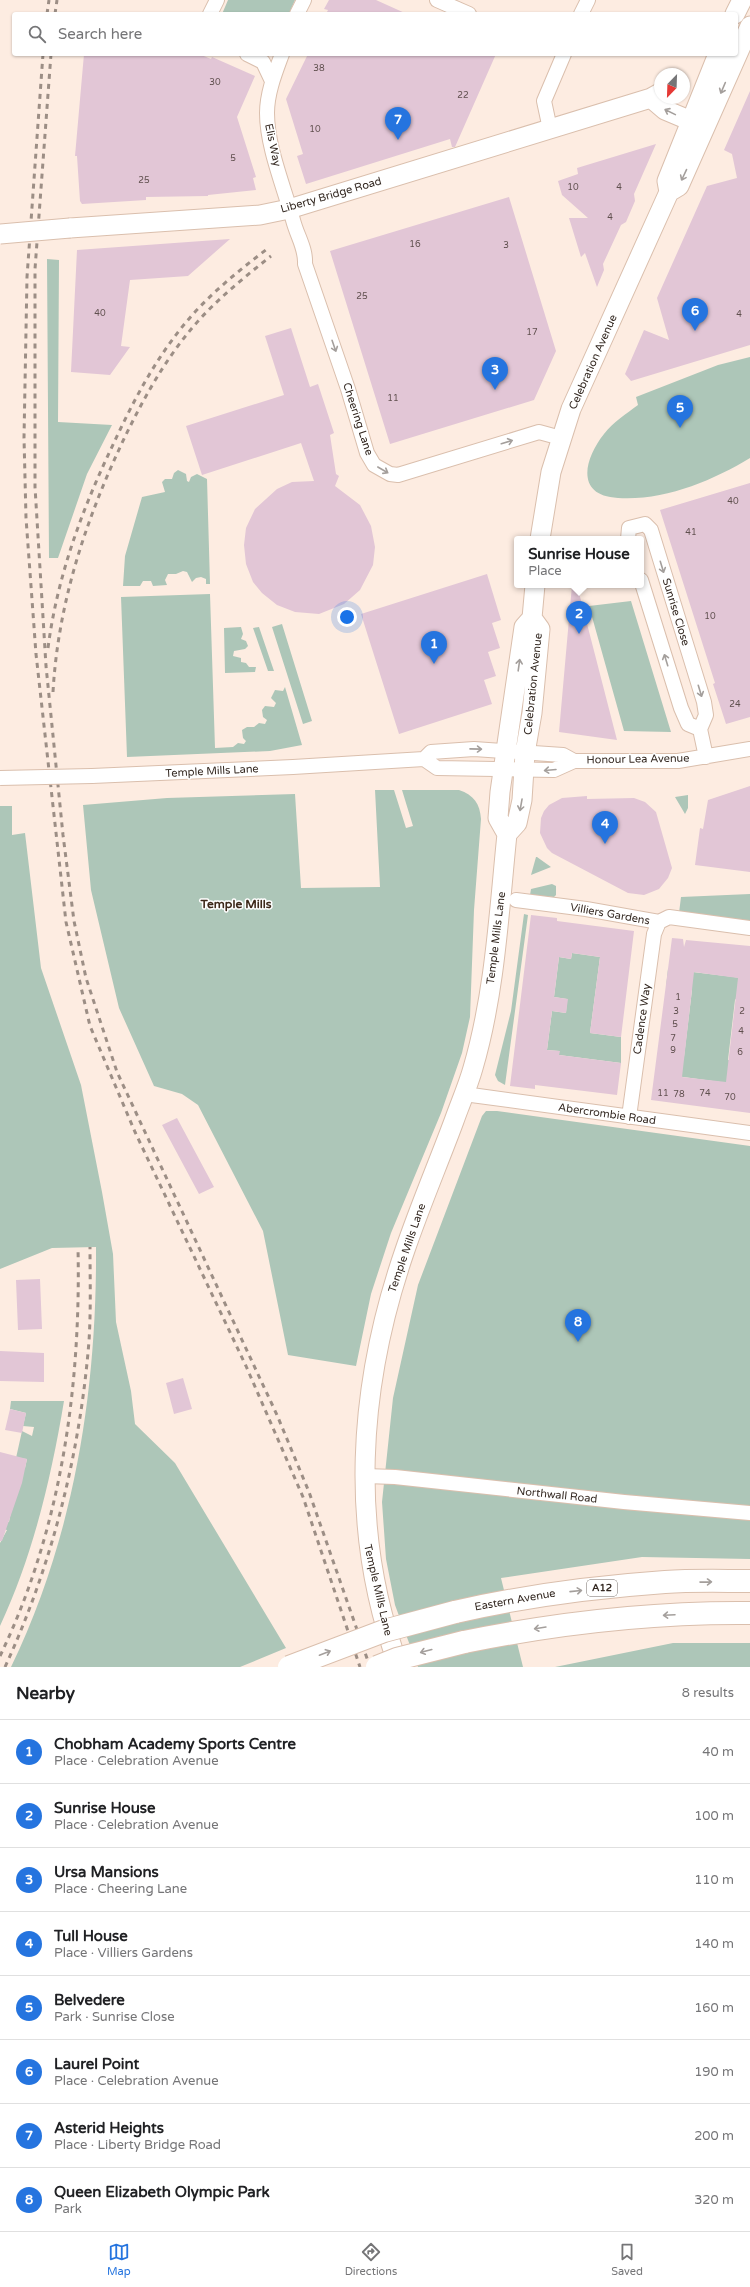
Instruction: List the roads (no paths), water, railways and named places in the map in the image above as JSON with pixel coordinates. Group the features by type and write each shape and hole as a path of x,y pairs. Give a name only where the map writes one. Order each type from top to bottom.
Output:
{"highway":[{"name":"Eastern Avenue","path":"289,1667 384,1631 455,1612 527,1597 666,1582 750,1581"},
{"path":"377,1667 397,1659 464,1642 563,1624 632,1617 750,1612"}],"street":[{"path":"211,12 217,0"},
{"path":"298,12 304,0"},
{"path":"437,0 464,12"},
{"path":"582,12 588,0"},
{"path":"737,12 742,0"},
{"name":"Celebration Avenue","path":"738,44 750,26"},
{"path":"251,56 263,62 272,80"},
{"path":"263,62 278,56"},
{"name":"Elis Way","path":"281,56 272,80 267,112 268,129 289,209"},
{"path":"550,129 544,101 561,56"},
{"name":"Celebration Avenue","path":"540,536 551,472 571,409 669,192 666,181 698,124 698,103 717,56"},
{"name":"Celebration Avenue","path":"698,103 730,56"},
{"name":"Liberty Bridge Road","path":"0,234 260,215 289,209 654,96"},
{"name":"Liberty Bridge Road","path":"661,104 665,110 698,124"},
{"name":"Cheering Lane","path":"289,209 306,254 305,264 367,453 374,465 383,471 398,475 539,432 561,438"},
{"name":"Sunrise Close","path":"628,536 629,528 635,525 645,524 651,530 704,702 706,715 700,729 706,757"},
{"name":"Celebration Avenue","path":"505,752 524,627 532,618 535,588"},
{"path":"644,588 681,708 688,724 700,729"},
{"name":"Celebration Avenue","path":"525,753 532,713 540,629 532,618"},
{"name":"Temple Mills Lane","path":"0,778 92,776 293,767 424,759 431,752 474,749 525,753 522,800 517,823 507,834 491,980 476,1057 464,1094 405,1250 384,1317 371,1385 369,1557 392,1647 399,1667"},
{"name":"Honour Lea Avenue","path":"523,771 554,770 574,761 678,761 750,749"},
{"path":"505,752 498,818 507,834"},
{"name":"Honour Lea Avenue","path":"525,753 563,755 574,761"},
{"path":"424,759 437,768 523,771"},
{"name":"Villiers Gardens","path":"516,900 586,909 659,922 669,917 750,928"},
{"name":"Cadence Way","path":"629,1117 654,934 659,922"},
{"name":"Abercrombie Road","path":"464,1094 750,1133"},
{"name":"Northwall Road","path":"371,1476 395,1477 617,1501 750,1513"}],"railway":[{"path":"47,12 49,0"},
{"path":"55,12 57,0"},
{"path":"43,56 27,277 24,438 26,518 36,654 66,922 90,1026 135,1132 246,1366 303,1497 360,1667"},
{"path":"51,56 35,269 35,487 46,666 63,835 74,921 86,978 117,1072 277,1415 309,1492 370,1667"},
{"path":"48,648 57,596 80,521 100,473 137,395 169,344 194,313 229,280 267,249"},
{"path":"53,692 56,659 67,595 85,533 96,503 122,443 156,379 187,334 216,303 271,256"},
{"path":"5,1667 37,1589 50,1549 71,1467 79,1425 89,1341 90,1247"},
{"path":"0,1656 21,1608 38,1559 52,1508 63,1457 71,1405 76,1353 78,1248"}],"place":[{"name":"Asterid Heights","path":"398,140"},
{"name":"Laurel Point","path":"695,331"},
{"name":"Ursa Mansions","path":"495,390"},
{"name":"Belvedere","path":"680,428"},
{"name":"Sunrise House","path":"579,634"},
{"name":"Chobham Academy Sports Centre","path":"434,664"},
{"name":"Tull House","path":"605,844"},
{"name":"Queen Elizabeth Olympic Park","path":"578,1342"}],"district":[{"name":"Temple Mills","path":"236,904"}]}
